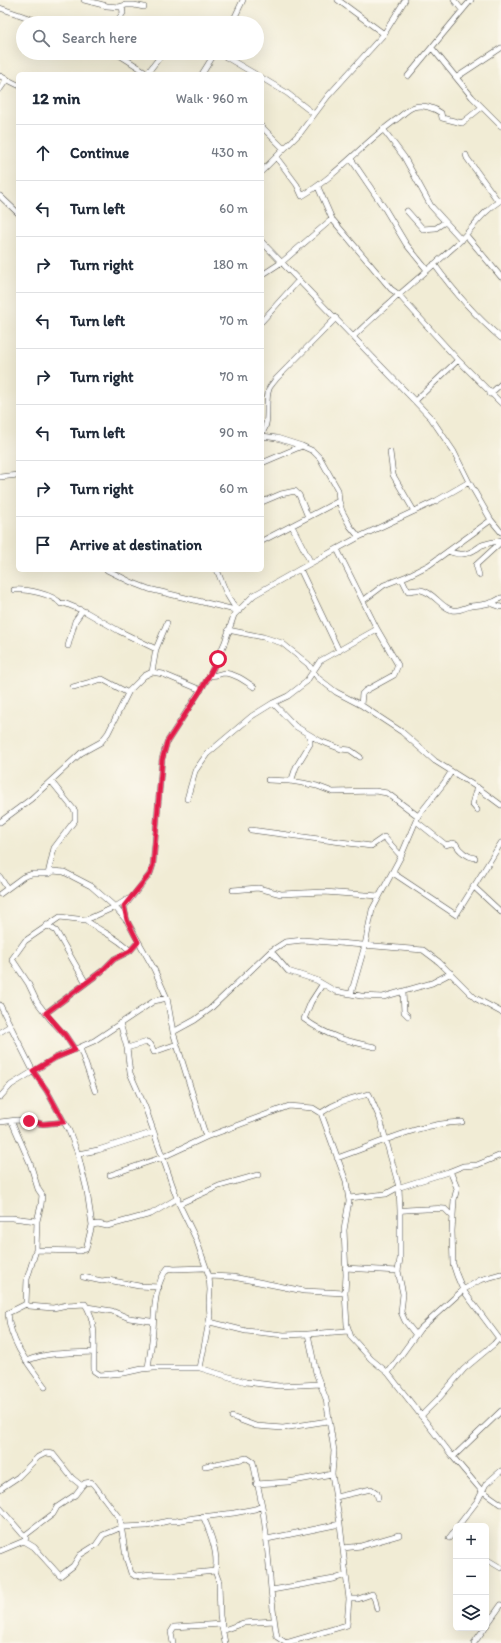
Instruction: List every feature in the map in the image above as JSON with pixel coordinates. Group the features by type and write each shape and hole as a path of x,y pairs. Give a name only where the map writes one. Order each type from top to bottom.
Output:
{"street":[{"path":"84,0 107,6 121,7 134,5 144,7"},
{"path":"235,16 243,0"},
{"path":"338,0 384,34"},
{"path":"264,169 301,132 314,114 384,34 405,0"},
{"path":"454,0 462,10"},
{"path":"408,76 471,0"},
{"path":"121,7 123,13 121,16"},
{"path":"0,8 22,16"},
{"path":"432,48 472,97 501,126"},
{"path":"457,77 501,48"},
{"path":"127,60 146,72 149,71 158,60"},
{"path":"203,72 210,60"},
{"path":"231,60 252,72"},
{"path":"0,76 16,84"},
{"path":"0,90 7,79"},
{"path":"264,79 287,93 314,114"},
{"path":"276,157 297,185 302,196 318,187 383,129 415,107 426,107 437,110 441,113 442,118 460,123 467,121 482,107"},
{"path":"264,129 284,149"},
{"path":"383,129 404,157 431,206 462,240"},
{"path":"353,337 382,308 462,240 490,207 500,200 475,171 466,155"},
{"path":"351,159 385,209 406,244 427,270"},
{"path":"318,187 332,219 390,289 398,294 490,394 501,403"},
{"path":"0,196 16,211"},
{"path":"407,211 424,229 436,228 445,222"},
{"path":"264,275 282,262 332,219"},
{"path":"466,235 501,277"},
{"path":"264,244 430,418 446,439 491,520 501,532"},
{"path":"434,264 460,298 481,321 501,338"},
{"path":"264,319 299,280"},
{"path":"264,431 266,428 269,388 276,378 336,318"},
{"path":"415,401 458,360"},
{"path":"490,394 501,384"},
{"path":"264,435 302,446 313,451 320,458 338,490 339,501 350,526 360,537"},
{"path":"264,462 302,446"},
{"path":"390,452 393,475 414,511"},
{"path":"0,478 16,475"},
{"path":"206,1137 173,1032 167,998 154,969 127,920 124,906 150,874 153,865 162,760 167,742 210,675 225,642 234,616 254,595 337,549 436,501 469,482"},
{"path":"264,501 281,494 295,491 300,495 308,517"},
{"path":"264,539 339,501"},
{"path":"364,600 384,585 429,565 491,520"},
{"path":"292,526 311,563"},
{"path":"448,551 457,555 464,554 482,545 501,541"},
{"path":"479,575 476,565 501,541"},
{"path":"337,549 364,600 377,629 398,665 394,675 368,688 362,694 361,705"},
{"path":"300,569 339,651"},
{"path":"111,572 149,589 238,611"},
{"path":"218,572 227,594 238,611"},
{"path":"402,578 408,591 421,589 437,598 440,603 452,610 490,603 501,598"},
{"path":"14,590 24,589 34,591 59,600 61,604 64,603 82,611 156,649"},
{"path":"490,603 501,607"},
{"path":"68,646 75,621 82,611"},
{"path":"152,672 156,649 167,623"},
{"path":"187,799 195,771 207,754 252,716 288,696 306,682 320,661 377,629"},
{"path":"228,630 264,637 282,643 308,664 318,678 336,692 361,705 402,732 435,761 477,787 501,805"},
{"path":"0,822 31,800 59,772 81,753 101,742 108,733 128,693 144,676 152,672 163,674 201,690"},
{"path":"210,675 214,676 227,673 240,677 254,687"},
{"path":"73,687 102,679 128,693"},
{"path":"273,703 295,726 310,736 350,750 360,758"},
{"path":"290,781 296,767 310,744 310,736"},
{"path":"351,994 355,974 365,945 372,910 393,873 417,818 451,772"},
{"path":"268,780 290,781 317,786 333,792 375,791 387,793 446,845 452,843 456,844 457,848 470,857 475,858"},
{"path":"48,874 54,848 75,820 75,811 51,781"},
{"path":"477,787 472,804 477,810"},
{"path":"251,830 371,846 384,837 401,856"},
{"path":"393,873 430,900 456,915 501,842"},
{"path":"0,894 23,877 32,874 48,874 53,871 64,872 91,886 115,907 127,920"},
{"path":"0,877 7,888"},
{"path":"473,886 501,912"},
{"path":"232,890 258,888 281,894 324,892 379,896"},
{"path":"94,1091 93,1082 77,1049 37,1002 28,983 12,959 26,941 60,917 86,920 131,898"},
{"path":"86,920 122,942 130,951"},
{"path":"47,925 56,931 86,983"},
{"path":"173,1032 195,1020 210,1009 271,951 285,942 303,940 423,950 451,973 475,998 501,1012"},
{"path":"46,1013 86,983 114,959 130,951 138,942"},
{"path":"271,951 288,971 316,980 335,991 351,994 383,997 432,983 451,973"},
{"path":"322,984 311,1002 304,1019 324,1033 333,1037 375,1047"},
{"path":"403,992 404,1012 408,1016"},
{"path":"0,1097 11,1085 33,1071 55,1058 94,1041 154,1001 167,998"},
{"path":"0,1005 33,1071 47,1091 69,1131 78,1154 87,1191 92,1225 85,1250 36,1250"},
{"path":"120,1023 127,1048 130,1073 145,1107 179,1204 196,1239 209,1276 210,1322 200,1368"},
{"path":"0,1032 10,1026"},
{"path":"127,1048 147,1042 151,1045 154,1052 177,1044"},
{"path":"321,1113 333,1104 344,1099 369,1094 380,1119 400,1187 400,1259 398,1271 403,1294 401,1312 405,1321 416,1334"},
{"path":"110,1175 123,1172 130,1168 162,1157 206,1137 290,1106 313,1108 321,1113 346,1181 349,1198 344,1230 345,1293 348,1331 351,1337 372,1359 388,1372 453,1457 482,1491 501,1504"},
{"path":"0,1122 12,1122 17,1120 43,1124 64,1122"},
{"path":"12,1122 42,1195 37,1221 36,1250 27,1279 26,1304"},
{"path":"338,1158 385,1140 441,1124 462,1122"},
{"path":"78,1154 98,1150 154,1132"},
{"path":"349,1198 386,1194 400,1187 463,1166 476,1165 501,1156"},
{"path":"421,1416 464,1369 500,1339 463,1290 453,1264 453,1217 456,1188 450,1171"},
{"path":"179,1204 219,1186 258,1175"},
{"path":"92,1225 98,1224 107,1226 151,1214 178,1198"},
{"path":"400,1211 410,1209 446,1209 453,1217"},
{"path":"0,1218 37,1221"},
{"path":"148,1368 152,1342 154,1311 164,1272 168,1268 174,1270 204,1268"},
{"path":"345,1268 398,1271"},
{"path":"388,1372 416,1334 463,1290 480,1280 501,1274"},
{"path":"209,1276 234,1277 304,1291 345,1293"},
{"path":"83,1277 147,1287 159,1287"},
{"path":"45,1387 17,1347 9,1326 8,1313 26,1304 29,1306 53,1308 67,1305 85,1304 87,1307 101,1310 112,1310 129,1318 150,1321"},
{"path":"87,1307 94,1329 94,1371 100,1375 124,1373 148,1368 200,1368 246,1382 279,1386 321,1384"},
{"path":"92,1319 96,1313 101,1310"},
{"path":"210,1322 246,1331 284,1335 348,1331"},
{"path":"205,1466 247,1458 253,1462 267,1539 274,1621 278,1640 286,1643 347,1625 349,1599 332,1474 334,1451 328,1421 326,1399 316,1373 308,1334"},
{"path":"26,1361 37,1356 52,1353 93,1352"},
{"path":"453,1457 501,1411"},
{"path":"232,1417 256,1426 283,1428 328,1421"},
{"path":"0,1489 18,1477 38,1457 46,1453 53,1454 72,1478 82,1486"},
{"path":"460,1523 478,1500 486,1484 501,1471"},
{"path":"256,1484 288,1482 332,1474"},
{"path":"24,1536 53,1514 57,1507 75,1495 85,1483 91,1482 120,1519 126,1557 131,1573 135,1576 151,1574 175,1575 215,1571"},
{"path":"336,1497 371,1489 377,1493 378,1498"},
{"path":"0,1508 60,1576 73,1566 80,1555 96,1545 103,1534 122,1527 148,1526 168,1521 234,1513 255,1509 262,1506"},
{"path":"204,1516 210,1534 216,1564 215,1571 219,1582 219,1605 225,1643"},
{"path":"267,1539 340,1524"},
{"path":"343,1548 361,1546 399,1535"},
{"path":"0,1550 24,1541 34,1547"},
{"path":"489,1561 501,1568"},
{"path":"272,1590 334,1579 346,1575"},
{"path":"349,1599 372,1594 377,1609"},
{"path":"474,1643 501,1605"},
{"path":"224,1630 243,1623 274,1621"},
{"path":"173,1643 171,1632 174,1627 222,1624"}],"route":[{"path":"29,1121 43,1124 64,1122 47,1091 33,1071 55,1058 75,1050 65,1035 46,1013 102,971 114,959 130,951 138,942 127,920 124,906 150,874 153,865 162,760 167,742 201,690 218,659"}]}
